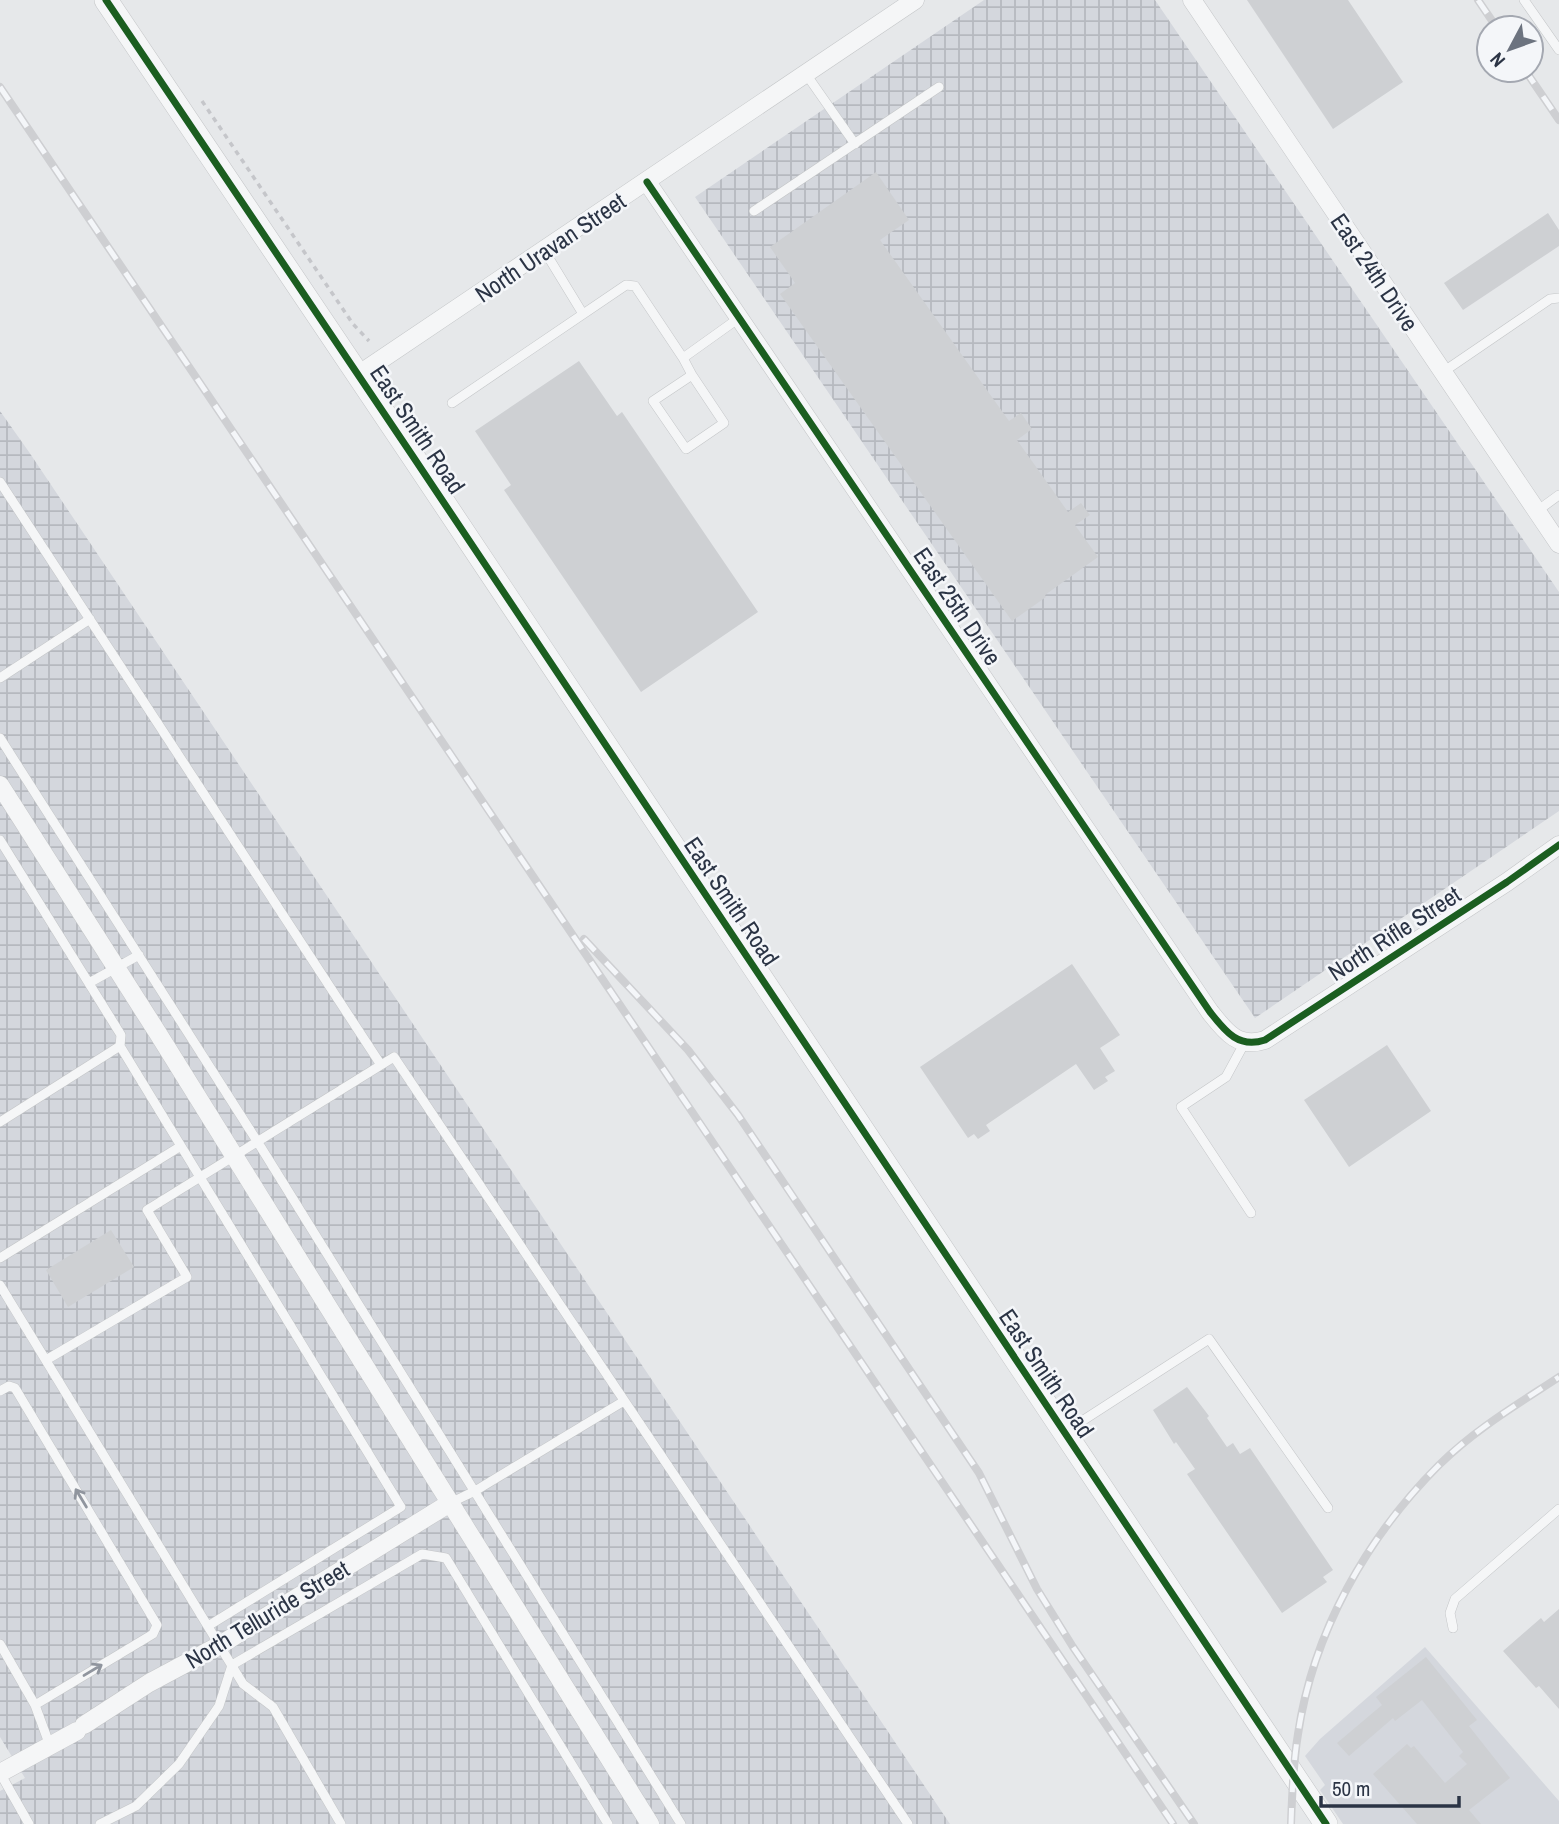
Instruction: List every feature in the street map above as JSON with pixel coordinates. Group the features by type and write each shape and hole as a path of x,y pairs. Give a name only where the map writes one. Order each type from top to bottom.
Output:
{"street":[{"name":"East Smith Road","path":"106,0 1326,1824"},
{"name":"North Uravan Street","path":"358,375 915,0"},
{"name":"East 24th Drive","path":"1192,0 1559,544"},
{"name":"East 25th Drive","path":"647,181 1210,1013 1224,1030 1245,1042"},
{"path":"0,785 650,1824"},
{"name":"North Rifle Street","path":"1245,1042 1265,1040 1559,845"},
{"name":"North Telluride Street","path":"0,1773 51,1746 149,1683 220,1645 450,1503"}],"lane":[{"path":"1524,0 1559,50"},
{"path":"806,74 855,144"},
{"path":"754,211 939,87"},
{"path":"544,250 583,314"},
{"path":"452,403 626,285 635,286 724,423 686,449 653,401 692,375"},
{"path":"1443,372 1550,299 1559,298"},
{"path":"683,358 739,318"},
{"path":"0,482 381,1065"},
{"path":"1537,511 1559,495"},
{"path":"0,678 90,619"},
{"path":"0,738 257,1141 681,1824"},
{"path":"0,840 121,1035 120,1046 401,1507 208,1626"},
{"path":"89,983 139,956"},
{"path":"1245,1042 1226,1077 1181,1107 1251,1213"},
{"path":"0,1122 120,1046"},
{"path":"46,1360 187,1277 147,1210 394,1057 908,1824"},
{"path":"0,1258 181,1146"},
{"path":"0,1285 243,1684 273,1707 341,1824"},
{"path":"1064,1433 1209,1339 1328,1508"},
{"path":"0,1391 9,1386 15,1388 156,1625 153,1634 35,1705"},
{"path":"450,1503 475,1491 624,1401"},
{"path":"1453,1628 1450,1613 1455,1599 1559,1509"},
{"path":"100,1824 136,1805 179,1764 219,1706 232,1665 422,1554 446,1558 608,1824"},
{"path":"0,1644 35,1705 51,1746"},
{"path":"0,1773 29,1824"}],"path":[{"path":"202,101 353,324 369,341"}],"shaded area":[{"path":"984,0 1155,0 1559,592 1559,811 1255,1018 695,197"},
{"path":"0,411 950,1824 0,1824 0,1791 25,1778 0,1737"},
{"path":"1425,1647 1559,1801 1559,1824 1343,1824 1320,1790 1325,1785 1305,1756 1320,1739"}],"building":[{"path":"1247,0 1348,0 1403,82 1333,129"},
{"path":"876,172 909,220 880,240 1009,421 1021,413 1032,429 1017,440 1068,512 1081,503 1090,515 1075,525 1098,557 1012,621 780,294 795,283 770,247"},
{"path":"1548,213 1559,230 1559,246 1463,310 1444,283"},
{"path":"579,361 617,416 622,412 758,612 641,692 504,490 511,485 475,431"},
{"path":"1072,964 1120,1035 1100,1048 1115,1071 1105,1077 1108,1081 1094,1090 1076,1064 986,1125 990,1131 978,1139 974,1134 968,1138 920,1067"},
{"path":"1387,1045 1431,1111 1349,1167 1304,1100"},
{"path":"111,1230 134,1267 68,1307 46,1270"},
{"path":"1187,1387 1209,1416 1207,1418 1227,1447 1233,1443 1240,1454 1250,1448 1333,1570 1323,1577 1327,1582 1282,1613 1187,1474 1195,1469 1176,1442 1174,1444 1153,1410"},
{"path":"1559,1609 1559,1709 1503,1651 1541,1618 1544,1622"},
{"path":"1426,1657 1477,1720 1469,1726 1510,1778 1469,1810 1481,1824 1417,1824 1373,1774 1407,1744 1411,1748 1414,1746 1445,1783 1467,1764 1459,1756 1463,1752 1422,1700 1395,1721 1393,1718 1349,1756 1337,1743 1382,1705 1376,1697"}],"railway":[{"path":"1478,0 1488,14"},
{"path":"1535,84 1559,120"},
{"path":"0,87 1173,1824"},
{"path":"584,939 688,1050 738,1115 979,1473 1037,1589 1073,1647 1194,1824"},
{"path":"1291,1824 1295,1756 1305,1696 1316,1659 1347,1588 1389,1523 1439,1465 1467,1440 1559,1377"}],"cycle path":[{"path":"106,0 1326,1824"},
{"path":"647,182 1210,1012 1233,1036 1247,1042 1265,1040 1559,845"}]}
